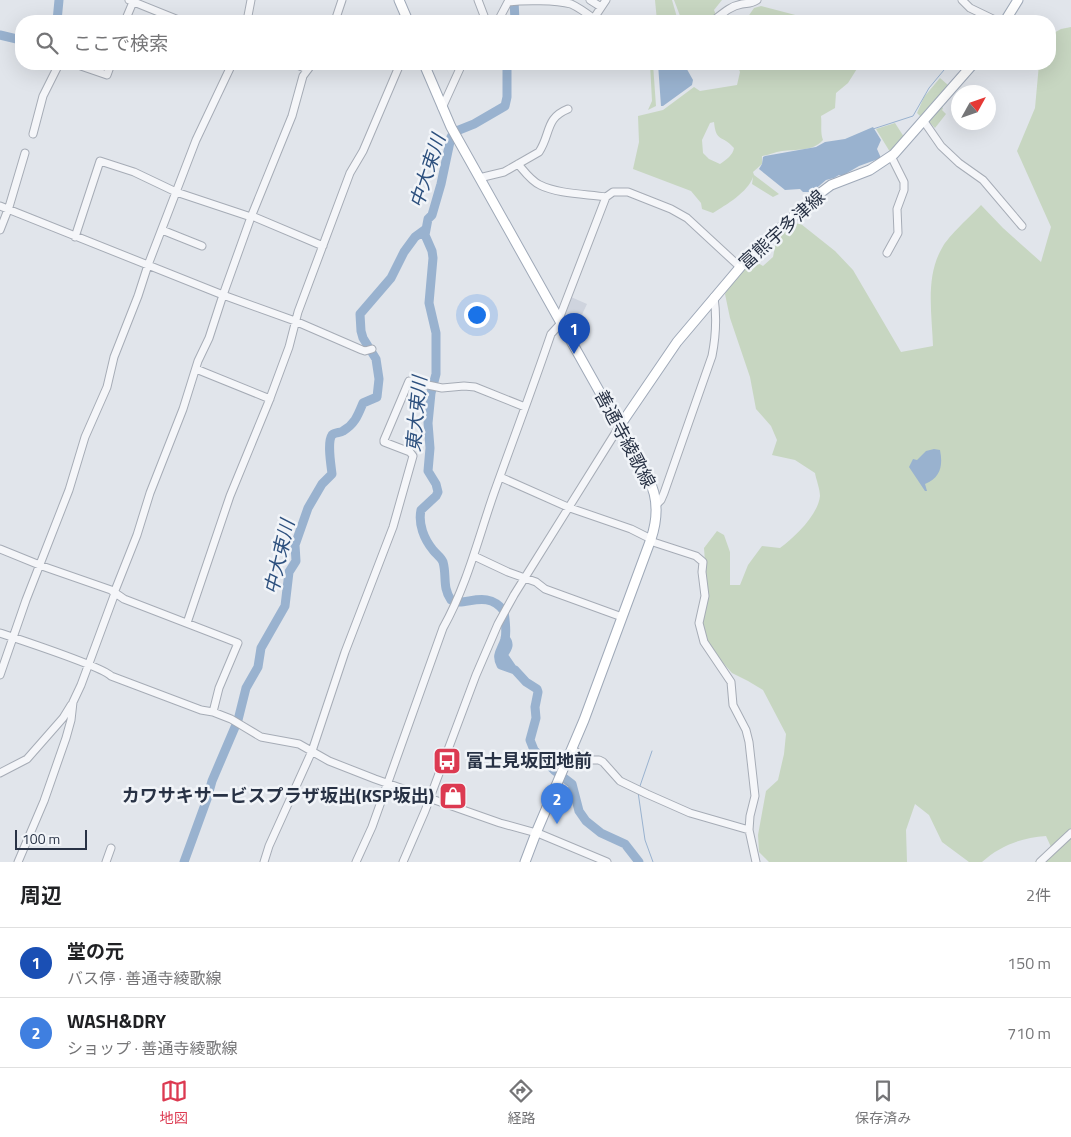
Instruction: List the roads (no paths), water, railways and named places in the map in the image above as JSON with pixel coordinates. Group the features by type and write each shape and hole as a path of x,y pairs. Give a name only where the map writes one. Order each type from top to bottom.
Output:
{"main road":[{"path":"399,0 405,15"},
{"path":"1009,15 1018,0"},
{"name":"善通寺綾歌線","path":"426,70 451,127 654,489 656,505 657,515 651,540 572,749 525,862"},
{"name":"富熊宇多津線","path":"619,427 677,342 740,267 770,235 819,194 840,181 870,170 890,156 968,70"}],"street":[{"path":"248,15 251,0"},
{"path":"337,15 342,0"},
{"path":"478,0 484,15"},
{"path":"501,15 506,5 515,1 552,0 570,4 588,15"},
{"path":"590,0 601,7"},
{"path":"598,15 606,0"},
{"path":"721,15 734,6 751,4 757,0"},
{"path":"962,0 970,8 985,15"},
{"path":"127,15 131,1 166,15"},
{"path":"33,134 43,96 55,70"},
{"path":"91,70 107,76 109,70"},
{"path":"0,675 69,490 85,437 107,387 114,357 148,265 196,140 229,70"},
{"path":"0,773 18,765 32,754 64,718 81,685 137,535 150,493 292,116 306,70"},
{"path":"187,623 230,496 270,399 289,347 295,321 350,173 363,151 397,70"},
{"path":"442,108 459,70"},
{"path":"479,178 504,172 538,152 556,115 568,109"},
{"path":"923,120 948,154 984,180 1022,226"},
{"path":"0,230 25,153"},
{"path":"887,253 898,233 897,210 904,190 904,182 890,156"},
{"path":"75,237 100,162 140,175 176,192 253,216 324,246"},
{"path":"518,164 532,180 540,185 574,193 606,197"},
{"path":"356,862 372,827 443,628 457,602 474,556 550,334 560,321 606,197 613,192 628,192 671,210 694,224 740,267"},
{"path":"0,206 75,237 295,321 362,350 370,350"},
{"path":"162,230 185,242 202,246"},
{"path":"656,505 664,493 712,356 716,339 717,316 714,297"},
{"path":"197,369 270,399"},
{"path":"264,862 269,846 312,751 345,652 393,527 414,456 410,452 384,442 384,440 409,380 433,387 475,387 525,407"},
{"path":"403,862 498,624 525,577 619,427"},
{"path":"500,477 570,508 631,529 651,540 696,556 703,562 702,572 705,596 699,619 700,630 704,642 731,682 733,705 746,730 755,796 749,830 756,862"},
{"path":"0,549 238,642 219,688 214,712"},
{"path":"474,556 508,572 536,582 544,589 622,617"},
{"path":"0,633 89,665 111,676 165,697 201,710 214,712 261,737 299,744 329,761 387,784 500,823 536,833 607,862"},
{"path":"18,862 44,801 62,751 71,720 73,702"},
{"path":"572,749 587,760 603,762 620,781 638,790 690,813 749,830"},
{"path":"1040,862 1071,833"},
{"path":"106,862 111,848"}],"water":[{"path":"658,70 687,70 693,80 692,85 661,106"},
{"path":"873,127 881,140 877,149 881,158 859,166 842,176 839,175 826,180 812,192 803,192 800,189 785,190 759,169 765,156 816,147 825,142 845,139"},
{"path":"940,450 941,466 938,475 925,484 927,491 925,491 909,467 913,459 917,460 926,451"}],"waterway":[{"path":"58,15 59,0"},
{"name":"中大束川","path":"514,0 515,15"},
{"path":"0,35 15,39"},
{"name":"東大束川","path":"507,70 505,106 474,124 454,132 451,137 441,184 432,215 428,219 425,235 433,258 429,303 436,333 436,374 431,393 428,423 430,448 428,471 436,484 438,492 421,510 421,526 427,541 443,562 447,591 451,600 456,602 490,601 497,604 504,611 506,636 499,655 499,661 501,665 515,670 538,692 535,707 536,718 530,740 534,750 555,771 572,784 579,811 586,821 601,833 625,844 639,862"},
{"path":"873,129 913,116 929,88 944,70"},
{"name":"中大束川","path":"184,862 212,781 238,720 246,688 258,667 261,648 285,606 289,572 296,561 295,545 308,508 322,484 332,474 330,454 332,435 342,432 353,422 363,403 377,397 379,379 376,359 363,338 360,314 391,278 404,252 415,237 426,229"},
{"path":"505,638 508,645 503,655 512,668"},
{"path":"640,786 652,751"},
{"path":"638,792 645,840 653,862"}],"place":[{"name":"堂の元","path":"574,354"},
{"name":"富士見坂団地前","path":"447,761"},
{"name":"カワサキサービスプラザ坂出(KSP坂出)","path":"453,796"},
{"name":"WASH&DRY","path":"557,824"}]}
